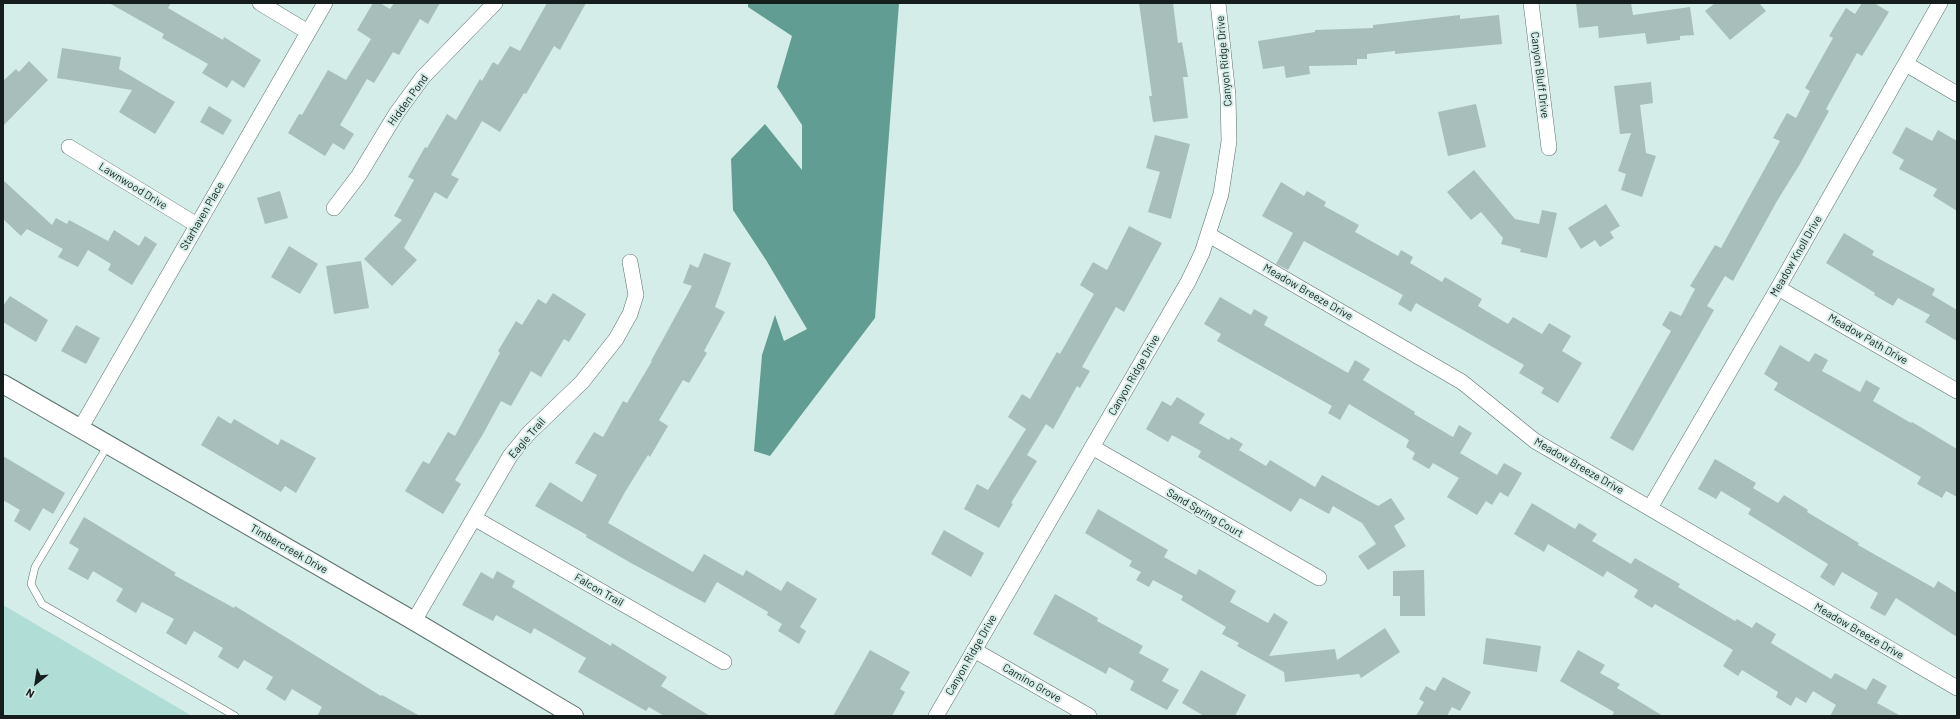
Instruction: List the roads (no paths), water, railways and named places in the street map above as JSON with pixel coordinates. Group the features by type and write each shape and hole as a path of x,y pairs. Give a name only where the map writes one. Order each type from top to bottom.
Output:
{"street":[{"path":"260,3 308,32"},
{"name":"Starhaven Place","path":"80,429 325,3"},
{"name":"Hidden Pond","path":"334,208 359,175 396,114 423,78 494,3"},
{"name":"Canyon Ridge Drive","path":"936,716 1188,282 1202,253 1221,194 1228,142 1228,95 1218,3"},
{"name":"Canyon Bluff Drive","path":"1531,3 1549,148"},
{"name":"Meadow Knoll Drive","path":"1650,508 1778,288 1940,3"},
{"path":"1906,64 1957,94"},
{"name":"Lawnwood Drive","path":"69,146 197,225"},
{"name":"Meadow Breeze Drive","path":"1209,234 1462,382 1535,441 1957,688"},
{"name":"Eagle Trail","path":"414,621 510,456 528,434 582,382 616,339 630,314 636,295 630,262"},
{"name":"Meadow Path Drive","path":"1778,288 1957,391"},
{"name":"Timbercreek Drive","path":"3,384 414,621 574,716"},
{"name":"Sand Spring Court","path":"1092,447 1319,578"},
{"name":"Falcon Trail","path":"474,518 724,662"},
{"name":"Camino Grove","path":"974,650 1089,716"}],"lane":[{"path":"108,445 35,567 31,584 42,604 235,716"}]}
